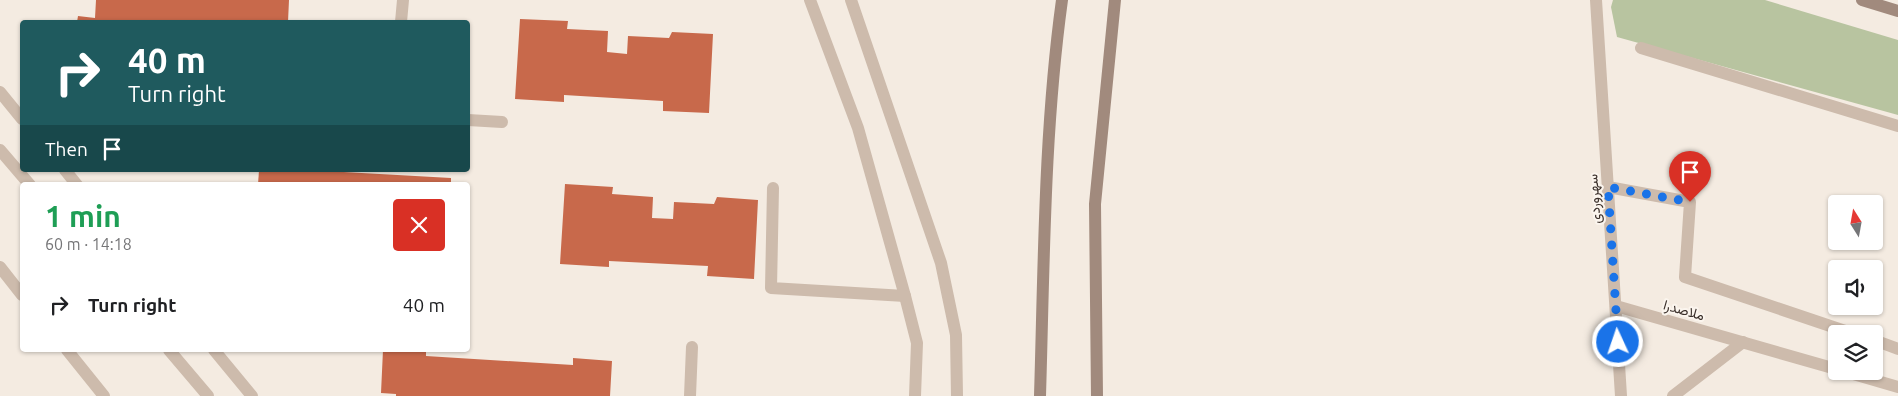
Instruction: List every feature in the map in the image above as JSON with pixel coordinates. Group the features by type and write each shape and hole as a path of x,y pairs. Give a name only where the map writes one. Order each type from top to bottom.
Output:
{"main road":[{"path":"1040,396 1046,204 1056,47 1062,0"},
{"path":"1097,396 1095,204 1115,0"},
{"path":"1862,0 1898,11"}],"street":[{"path":"402,20 403,0"},
{"path":"810,0 858,128 905,296 917,344 915,396"},
{"path":"851,0 941,263 956,335 957,396"},
{"name":"سهروردی","path":"1596,0 1621,396"},
{"path":"1641,48 1898,126"},
{"path":"0,92 20,117"},
{"path":"470,120 502,122"},
{"path":"0,150 27,182"},
{"path":"67,172 75,182"},
{"path":"1608,187 1690,202 1685,277 1828,325"},
{"path":"774,188 771,288 905,296"},
{"path":"0,267 20,292"},
{"name":"ملاصدرا","path":"1616,306 1828,367"},
{"path":"1673,396 1743,342"},
{"path":"1883,343 1898,349"},
{"path":"690,396 692,347"},
{"path":"69,352 104,396"},
{"path":"172,352 208,396"},
{"path":"216,352 252,396"},
{"path":"1874,380 1898,387"}],"green space":[{"path":"1613,0 1765,0 1898,40 1898,115 1617,37 1611,7"}],"building":[{"path":"96,0 289,0 288,20 77,20 78,16 95,18"},
{"path":"520,19 568,21 567,29 608,31 607,52 627,54 628,36 669,38 672,32 713,34 709,113 663,111 663,101 564,95 564,102 515,99"},
{"path":"259,172 344,172 451,178 451,182 258,182"},
{"path":"565,184 613,187 612,194 653,197 652,218 673,219 674,202 714,204 717,197 758,200 754,279 707,276 708,266 609,261 609,267 560,264"},
{"path":"383,352 426,352 426,356 573,365 573,358 612,361 610,396 396,396 396,394 381,393"}],"route":[{"path":"1618,342 1608,187 1690,202"}]}
